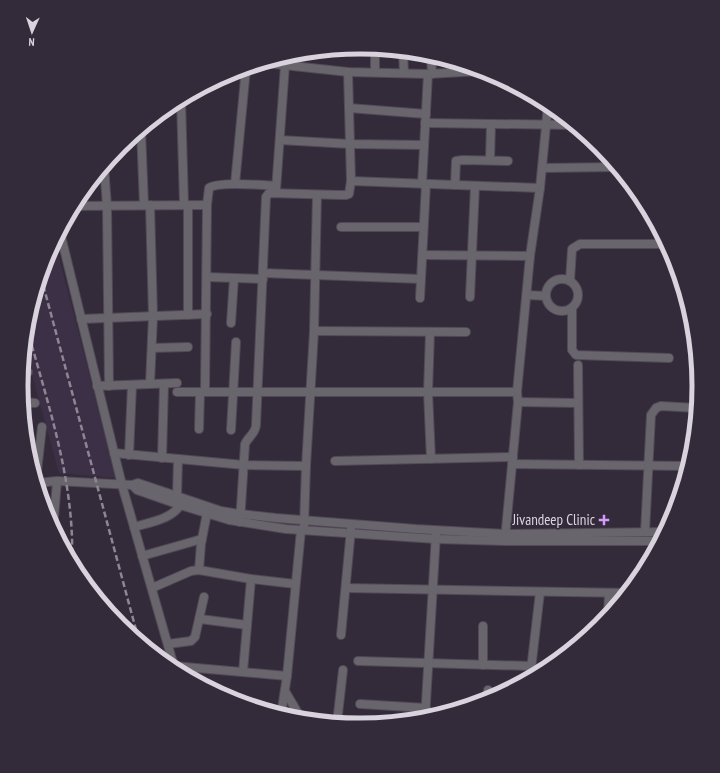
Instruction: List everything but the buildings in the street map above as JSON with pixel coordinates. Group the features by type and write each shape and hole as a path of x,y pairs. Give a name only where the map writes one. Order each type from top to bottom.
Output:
{"street":[{"path":"375,55 375,72"},
{"path":"403,57 404,73"},
{"path":"420,298 424,227 424,145 431,62"},
{"path":"280,64 348,72 430,74 461,70"},
{"path":"276,190 286,65"},
{"path":"199,429 206,314 208,192 213,185 235,184 317,195 346,196 349,194 351,181 348,72"},
{"path":"235,184 245,75"},
{"path":"180,107 186,204 188,314"},
{"path":"349,108 426,114"},
{"path":"505,538 530,256 540,188 547,112"},
{"path":"425,123 564,125"},
{"path":"490,160 491,124"},
{"path":"141,137 147,205 153,316 150,384"},
{"path":"280,140 350,144 424,145"},
{"path":"455,185 456,161 508,161"},
{"path":"542,168 610,168"},
{"path":"104,175 110,386"},
{"path":"351,181 540,188"},
{"path":"470,297 475,186"},
{"path":"240,518 245,444 256,428 266,197 269,193 276,190"},
{"path":"282,709 287,676 295,584 305,521 306,466 314,331 317,195"},
{"path":"81,206 207,205"},
{"path":"341,227 424,227"},
{"path":"62,240 122,485 173,661"},
{"path":"570,281 572,249 580,244 660,244"},
{"path":"423,255 530,256"},
{"path":"207,277 234,278 316,275 421,279"},
{"path":"231,323 234,278"},
{"path":"572,308 563,311 553,309 546,296 548,286 556,280 566,280 570,281 576,288 578,296 572,308 572,350 576,355 669,358"},
{"path":"527,295 546,296"},
{"path":"81,319 206,314"},
{"path":"314,331 466,332"},
{"path":"430,332 428,392 431,459"},
{"path":"231,430 236,342"},
{"path":"152,348 188,347"},
{"path":"578,365 579,465"},
{"path":"97,386 177,383"},
{"path":"162,458 164,384"},
{"path":"129,455 132,385"},
{"path":"177,392 517,392"},
{"path":"518,402 578,403"},
{"path":"29,403 35,403"},
{"path":"644,532 651,415 653,410 661,406 691,408"},
{"path":"37,465 42,426"},
{"path":"114,454 244,465 306,466"},
{"path":"335,461 431,459 512,461 579,465 682,466"},
{"path":"134,527 167,517 176,511 180,499 178,460"},
{"path":"41,479 55,482 132,485 137,490 180,499 220,510 240,518 303,530 436,539 589,537 654,541"},
{"path":"54,515 55,482"},
{"path":"180,499 207,513 229,520 240,518 352,524 437,530 505,538"},
{"path":"200,570 202,539 207,513"},
{"path":"341,635 352,524"},
{"path":"426,712 437,530"},
{"path":"589,537 658,532"},
{"path":"142,556 202,539"},
{"path":"152,588 191,572 200,570 251,579 295,584"},
{"path":"243,672 251,579"},
{"path":"346,588 620,593"},
{"path":"531,671 540,592"},
{"path":"608,607 609,593"},
{"path":"168,644 194,639 197,635 204,597"},
{"path":"200,619 247,625"},
{"path":"483,626 483,665"},
{"path":"358,661 531,666"},
{"path":"185,669 287,676"},
{"path":"338,718 343,670"},
{"path":"285,691 298,712"},
{"path":"360,704 426,708"}],"shaded area":[{"path":"57,250 116,478 59,473 29,364 34,322 39,301"}],"railway":[{"path":"44,287 137,632"},
{"path":"31,343 65,473 72,533 72,552"}],"place":[{"name":"Jivandeep Clinic","path":"604,520"}]}
